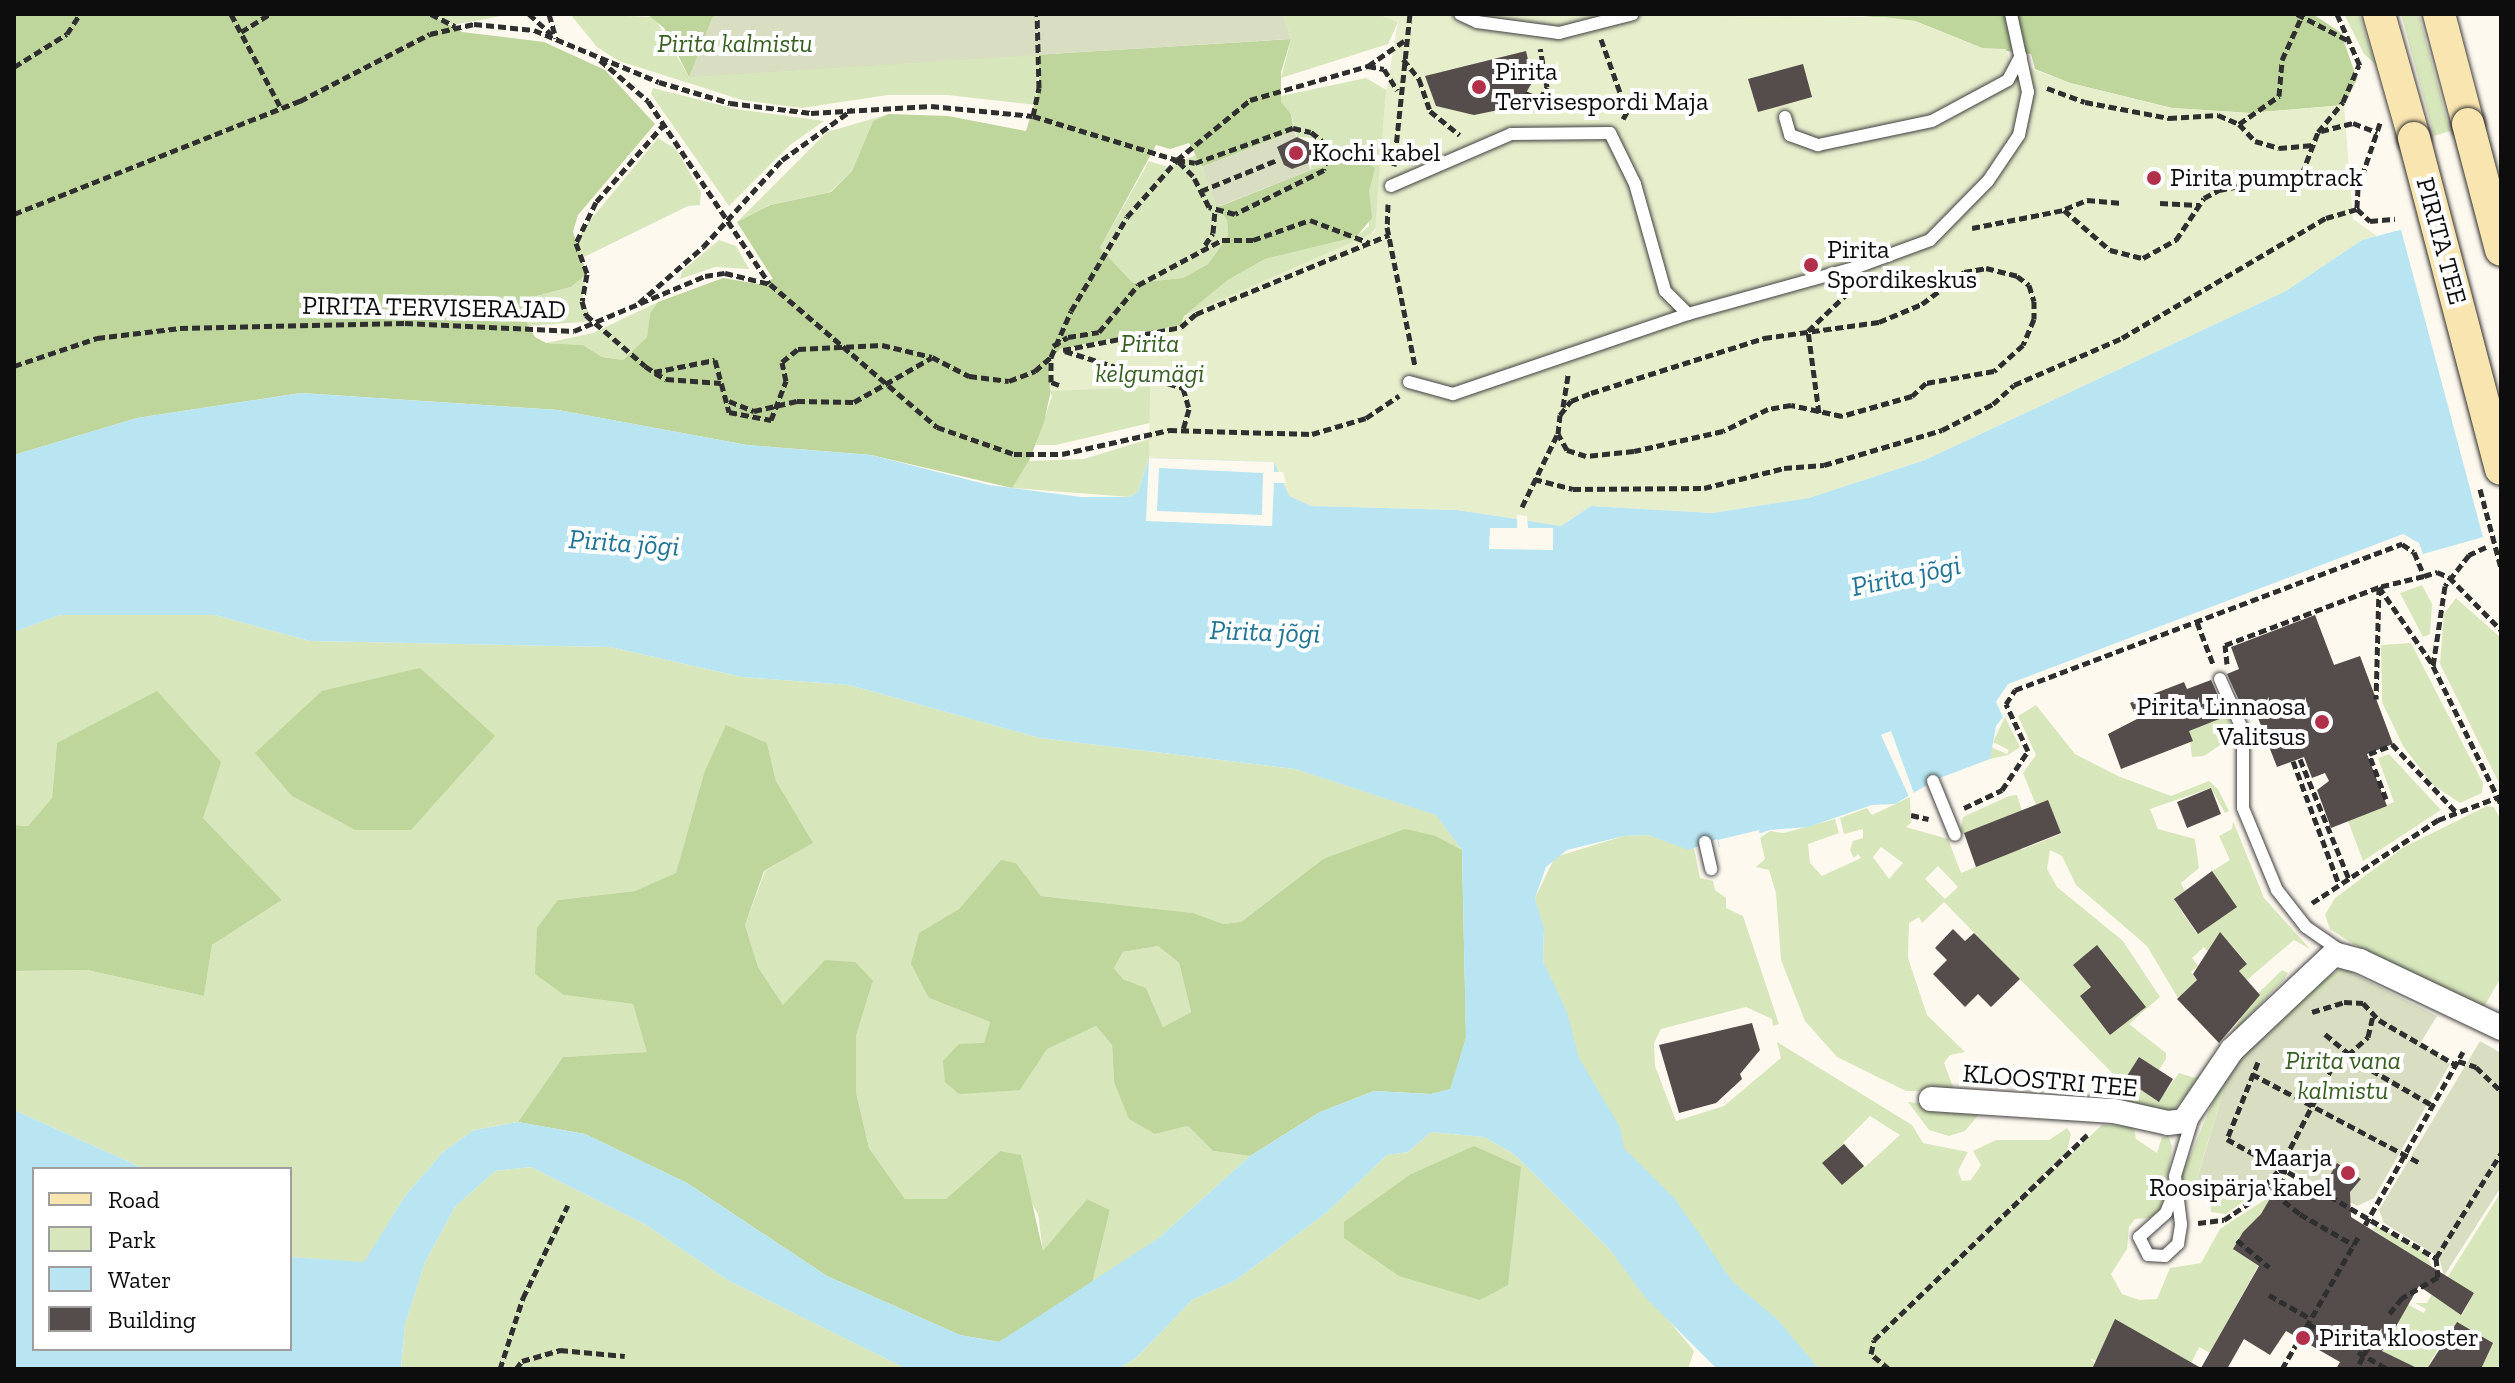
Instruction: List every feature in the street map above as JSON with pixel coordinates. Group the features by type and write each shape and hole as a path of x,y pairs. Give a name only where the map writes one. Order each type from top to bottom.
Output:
{"main road":[{"name":"PIRITA TEE","path":"2379,14 2501,469"},
{"path":"2439,14 2501,250"}],"street":[{"path":"2196,1108 2223,1062 2251,1029 2325,959 2349,956 2501,1028"},
{"name":"KLOOSTRI TEE","path":"1931,1099 2114,1111 2176,1124 2196,1108"}],"lane":[{"path":"1460,14 1537,32 1584,30 1633,14"},
{"path":"1409,382 1453,394 1688,314 1854,268 1918,246 1943,231 1988,181 2019,135 2028,92 2022,53 2011,14"},
{"path":"1785,117 1790,135 1818,145 1932,121 2008,80 2022,53"},
{"path":"1391,186 1511,134 1610,133 1635,184 1665,291 1688,314"},
{"path":"2220,679 2243,731 2243,808 2277,890 2294,915 2349,956"},
{"path":"1933,781 1955,835"},
{"path":"1705,842 1711,869"},
{"path":"2176,1188 2166,1213 2139,1237 2141,1249 2165,1256 2178,1244 2181,1224 2176,1168 2196,1108"}],"path":[{"path":"14,67 67,34 80,14"},
{"path":"241,32 270,14"},
{"path":"431,14 455,27"},
{"path":"529,14 556,39"},
{"path":"549,14 556,39"},
{"path":"1033,116 1039,88 1037,14"},
{"path":"1409,382 1417,356 1389,235 1398,99 1410,14"},
{"path":"232,15 271,98 281,108"},
{"path":"2239,124 2279,96 2282,60 2300,15 2351,43"},
{"path":"14,214 281,108 430,34 455,27 519,25 659,82 730,103 811,113 857,107 931,106 1033,116 1195,163 1293,128 1311,132 1322,141 1327,157 1320,175 1235,214 1215,212"},
{"path":"1525,93 1540,99 1547,87 1537,32"},
{"path":"1059,385 1051,382 1053,346 1127,217 1177,160 1250,100 1368,66 1405,41"},
{"path":"1605,48 1627,112"},
{"path":"589,53 623,77 665,123 770,284"},
{"path":"1402,59 1419,79 1430,111 1442,120"},
{"path":"2302,174 2318,132 2343,102 2359,64"},
{"path":"1368,66 1391,75 1398,99"},
{"path":"2025,76 2085,102 2169,118 2218,115 2239,124 2244,134 2265,145 2292,149 2313,145"},
{"path":"631,310 703,247 727,217 808,137 857,107"},
{"path":"665,123 582,223 576,243 587,274 582,301 586,315 654,372 666,379 711,378 723,384"},
{"path":"2318,132 2353,123 2376,135 2358,188 2357,209"},
{"path":"1177,160 1215,212 1213,233 1205,246"},
{"path":"1201,191 1277,160"},
{"path":"2064,210 2110,250 2143,258 2176,240 2198,205 2219,190 2302,174 2358,188"},
{"path":"1943,231 2064,210 2087,200 2122,203"},
{"path":"2160,203 2198,205"},
{"path":"2357,209 2370,221 2395,219"},
{"path":"1534,479 1573,489 1704,488 1784,468 1824,465 1942,430 1993,404 2014,385 2122,338 2326,218 2357,209"},
{"path":"1053,346 1068,337 1099,332 1138,285 1205,246 1253,240 1310,220 1370,243"},
{"path":"1063,350 1181,327 1196,314 1389,235"},
{"path":"1808,331 1853,287 1854,268"},
{"path":"1558,434 1567,450 1586,456 1723,431 1768,409 1791,405 1842,416 1912,396 1926,383 1994,371 2023,345 2034,319 2034,301 2029,285 2017,276 1986,268 1964,272 1900,315 1720,349 1625,386 1571,401 1560,415"},
{"name":"PIRITA TERVISERAJAD","path":"14,366 97,338 180,328 405,323 545,332 599,324 705,276 725,273 770,284 883,384 937,427 1014,454 1062,454 1169,430 1277,435 1337,429 1387,406 1409,382"},
{"path":"1808,331 1819,413"},
{"path":"654,372 715,360 729,412 771,420 786,381 782,362 790,353 839,346 882,345 932,357 969,376 1009,381 1035,371 1051,357"},
{"path":"1053,346 1183,388 1189,409 1183,430"},
{"path":"1522,507 1558,434 1560,415 1568,395 1564,356"},
{"path":"728,400 742,410 774,409 797,401 854,402 932,357"},
{"path":"1911,815 1936,820 2002,790 2028,751 2006,704 2015,690 2402,544 2414,552 2424,576"},
{"path":"2433,666 2439,610 2449,577 2469,555 2486,547"},
{"path":"2220,679 2230,658 2225,645 2379,587 2437,572 2449,577 2501,630"},
{"path":"2376,699 2374,646 2379,587"},
{"path":"2379,587 2433,666 2501,804"},
{"path":"2197,622 2220,679"},
{"path":"2386,799 2369,754 2392,745 2456,812"},
{"path":"2300,759 2349,879"},
{"path":"2293,761 2339,885"},
{"path":"2294,915 2456,812 2499,796"},
{"path":"2300,1019 2320,1008 2356,1001 2373,1015 2457,1063 2476,1067 2501,1091"},
{"path":"2181,1224 2224,1220 2281,1170 2330,1071 2372,1031 2373,1015"},
{"path":"2325,1034 2347,1053 2432,1105"},
{"path":"2365,1225 2463,1052"},
{"path":"2264,1056 2252,1074 2227,1139 2370,1217 2436,1258"},
{"path":"2252,1074 2314,1103 2420,1163"},
{"path":"1889,1369 1871,1354 1885,1327 2114,1111"},
{"path":"2388,1315 2402,1298 2438,1277 2436,1258 2501,1153"},
{"path":"2265,1186 2354,1245"},
{"path":"500,1369 523,1298 568,1205"},
{"path":"2282,1369 2360,1234"},
{"path":"2237,1240 2269,1267"},
{"path":"2269,1295 2349,1347"},
{"path":"2359,1364 2361,1354 2369,1345"},
{"path":"516,1369 522,1361 560,1350 625,1356"},
{"path":"2361,1354 2387,1369"}],"green space":[{"path":"14,14 430,14 462,32 544,42 605,70 655,124 578,215 573,232 587,274 571,287 525,299 520,310 535,337 546,343 583,345 602,357 623,360 647,337 650,313 658,302 723,278 758,284 773,279 737,222 770,205 831,192 852,171 873,121 889,114 948,116 1026,131 1039,88 1039,55 689,77 664,28 647,14 714,14 690,76 1291,39 1281,72 1281,102 1291,114 1294,131 1202,167 1189,143 1170,149 1156,145 1100,248 1133,283 1183,278 1208,264 1228,236 1227,220 1218,207 1311,170 1357,158 1375,168 1369,191 1372,218 1356,237 1265,259 1228,280 1184,316 1181,325 1060,349 1044,422 1029,461 1012,488 871,455 747,445 558,410 301,393 137,418 14,455"},
{"path":"431,14 507,14 507,15 452,25"},
{"path":"570,14 654,17 689,77 1039,55 1036,105 947,95 888,95 802,108 742,100 619,61 597,47"},
{"name":"Pirita kalmistu","path":"714,14 1283,14 1291,39 689,77"},
{"path":"1283,14 1378,14 1398,22 1388,44 1281,78 1291,39"},
{"name":"Pirita Spordikeskus","path":"1378,14 1885,17 1915,21 1982,48 2006,49 2009,60 2070,83 2172,108 2250,113 2344,105 2353,219 2377,236 2362,240 2286,291 1925,460 1809,498 1712,513 1591,506 1561,526 1457,510 1311,506 1149,458 1150,387 1050,391 1048,362 1060,349 1181,325 1184,316 1375,232 1385,99 1398,22"},
{"path":"1842,14 2313,14 2341,33 2357,79 2344,105 2250,113 2172,108 2070,83 2035,69 2031,54 1982,48 1915,21"},
{"path":"2344,14 2359,14 2375,64 2364,54"},
{"path":"2401,14 2419,14 2450,131 2434,136"},
{"path":"1366,78 1388,91 1381,222 1369,236 1184,316 1228,280 1265,259 1356,237 1369,226 1369,191 1357,158 1311,170 1311,153 1320,149 1315,138 1297,137 1291,114 1281,103 1281,96"},
{"path":"653,88 736,109 824,121 790,145 729,206 651,94"},
{"path":"889,114 873,121 852,171 830,192 769,205 737,222 827,132"},
{"path":"1294,131 1311,170 1217,207 1202,167"},
{"path":"658,138 676,149 701,192 700,205 688,206 582,258 576,243 583,229"},
{"path":"1196,155 1227,220 1228,236 1208,264 1183,278 1133,283 1100,248 1149,161 1168,167"},
{"path":"719,240 736,246 749,269 715,267 680,279 682,271"},
{"path":"587,274 582,301 594,321 529,326 520,310 525,299 571,287"},
{"path":"658,302 650,313 647,337 623,360 602,357 583,345 546,343 593,333"},
{"name":"Pirita kelgumägi","path":"1181,325 1154,422 1056,445 1035,445 1052,396 1048,387"},
{"path":"1185,437 1149,458 1138,492 1130,497 1012,488 1029,461 1084,459 1149,439"},
{"path":"2422,585 2432,604 2430,634 2423,637 2400,593"},
{"path":"2456,598 2501,638 2501,787 2440,664 2444,614"},
{"path":"60,615 215,615 310,641 610,647 742,677 849,685 1040,738 1295,769 1437,815 1462,850 1436,836 1323,859 1241,922 1222,924 1192,913 1041,896 1016,863 1001,861 959,909 920,933 929,998 990,1022 984,1043 1020,1090 1046,1049 1096,1026 1112,1045 1114,1082 1155,1134 1188,1126 1213,1151 1250,1156 1160,1237 1092,1284 1110,1210 1087,1199 1043,1252 1038,1214 1000,1151 946,1199 905,1199 869,1148 856,1092 856,1036 873,981 783,1005 758,967 745,925 765,871 812,843 776,781 767,743 704,773 676,874 635,891 558,900 564,995 633,1004 648,1052 563,1057 518,1122 474,1130 443,1152 405,1196 364,1263 292,1257 292,1167 141,1167 14,1110 14,971 87,970 204,996 212,945 282,900 203,818 57,743 52,798 28,826 14,825 14,632","holes":["292,796 411,830 355,830"]},
{"path":"2411,643 2483,783 2482,793 2460,803 2433,785 2403,746 2382,702 2381,645"},
{"path":"420,668 495,736 411,830 355,830 292,796 255,753 322,691"},
{"path":"2212,685 2231,724 2223,743 2204,756 2192,757 2189,731"},
{"path":"157,691 221,762 203,818 282,900 212,945 204,996 87,970 14,971 14,825 28,826 52,798 57,743"},
{"path":"2036,705 2075,754 2118,776 2171,796 2209,781 2218,789 2229,811 2225,813 2211,788 2150,809 2158,829 2195,839 2199,868 2181,883 2185,891 2174,900 2197,934 2212,871 2230,860 2219,836 2232,829 2233,821 2264,898 2310,949 2294,940 2247,980 2239,971 2247,963 2228,941 2211,955 2204,947 2192,958 2198,966 2191,972 2197,980 2178,998 2147,946 2076,885 2062,856 2050,850 2047,869 2057,887 2123,941 2160,997 2129,1024 2166,1053 2166,1059 2159,1070 2139,1057 2125,1079 2159,1101 2179,1073 2195,1078 2207,1069 2172,1112 2121,1101 2124,1085 1944,902 1922,923 1919,917 1909,923 1908,958 1927,1015 1965,1052 1950,1055 1944,1063 1955,1092 1906,1091 1837,1057 1805,1021 1781,960 1776,893 1769,870 1756,867 1765,859 1760,838 1770,831 1784,833 1835,819 1839,833 1808,844 1810,863 1822,876 1861,858 1858,854 1854,858 1850,850 1853,841 1863,838 1863,829 1844,834 1840,818 1867,808 1872,815 1910,797 1911,823 1906,827 1948,839 1961,873 1987,862 1974,830 1959,835 1963,817 2009,796 2017,795 2022,811 2007,817 2021,850 2061,834 2048,801 2036,805 2023,773 2036,755 2018,716","holes":["1881,847 1903,863 1889,879 1873,857","1938,866 1958,887 1945,899 1925,879"]},
{"path":"2005,717 2020,747 2008,755 1990,759 1991,747 2007,754 2009,750 1993,742"},
{"path":"726,725 767,743 776,781 813,843 764,871 745,925 758,967 783,1005 825,960 855,962 873,981 856,1036 856,1092 869,1148 905,1199 946,1199 1000,1151 1021,1155 1043,1251 1087,1199 1110,1210 1092,1284 999,1342 960,1335 827,1276 687,1183 585,1134 518,1122 563,1057 647,1052 633,1004 564,995 535,974 537,928 558,900 635,891 676,873 704,773"},
{"path":"2389,754 2441,810 2363,861 2348,821 2394,802 2378,758"},
{"path":"2487,806 2494,807 2501,821 2501,977 2484,1007 2355,945 2330,929 2325,915 2335,898 2404,847"},
{"path":"1405,829 1436,836 1462,850 1466,1038 1451,1089 1431,1094 1374,1091 1320,1112 1250,1156 1213,1151 1188,1126 1155,1134 1129,1119 1114,1082 1112,1045 1096,1026 1047,1049 1020,1090 959,1094 945,1082 943,1061 959,1044 984,1043 990,1022 929,998 911,964 919,933 959,909 1001,860 1016,863 1041,896 1193,913 1223,924 1241,922 1323,859","holes":["1158,946 1179,963 1191,1012 1163,1027 1146,988 1123,979 1114,968 1123,952"]},
{"path":"1647,835 1694,848 1700,878 1713,881 1715,890 1726,898 1726,908 1743,916 1779,1024 1773,1026 1772,1019 1746,1007 1661,1029 1654,1043 1655,1066 1676,1121 1724,1106 1781,1058 1777,1042 1912,1125 1923,1143 1968,1152 1958,1171 1962,1181 1971,1180 1981,1165 1973,1151 1996,1140 2049,1140 2067,1128 2071,1134 2067,1152 1996,1224 2102,1125 2134,1126 2136,1139 2157,1153 2162,1137 2168,1136 2172,1146 2164,1208 2150,1218 2135,1219 2129,1227 2127,1249 2111,1274 2122,1294 2139,1300 2157,1299 2170,1268 2201,1263 2220,1229 2275,1193 2263,1215 2259,1214 2260,1220 2236,1242 2249,1252 2235,1250 2258,1266 2210,1353 2199,1347 2191,1364 2115,1320 2096,1361 2090,1358 2099,1369 1810,1369 1640,1178 1585,1082 1543,961 1544,932 1535,898 1555,857 1624,836","holes":["1870,1116 1900,1135 1865,1167 1843,1143"]},
{"path":"1158,946 1179,963 1191,1012 1163,1027 1146,988 1123,979 1114,968 1123,952"},
{"path":"2344,967 2355,971 2266,1034 2225,1085 2197,1178 2251,1196 2226,1214 2211,1212 2209,1192 2202,1189 2187,1196 2181,1177 2225,1073 2319,983"},
{"path":"2282,970 2288,973 2285,978 2223,1044 2241,1018 2236,1015"},
{"name":"Pirita vana kalmistu","path":"2346,970 2437,1016 2421,1042 2450,1064 2374,1198 2357,1206 2281,1164 2251,1196 2197,1179 2225,1085 2237,1065 2266,1034"},
{"name":"Pirita vana kalmistu","path":"2480,1041 2501,1053 2501,1187 2444,1276 2439,1257 2384,1223 2379,1210"},
{"path":"1908,1102 1980,1113 1965,1131 1949,1136 1929,1130"},
{"path":"1431,1132 1484,1137 1514,1154 1611,1251 1694,1351 1688,1369 1118,1369 1136,1358 1192,1300 1236,1280 1326,1213 1387,1155 1408,1152","holes":["1473,1147 1521,1168 1411,1174"]},
{"path":"1474,1146 1521,1167 1508,1285 1480,1300 1399,1276 1344,1238 1344,1222 1411,1174"},
{"path":"531,1167 646,1225 729,1281 907,1369 401,1369 405,1324 425,1262 455,1207 495,1171"},
{"path":"2501,1192 2501,1369 2480,1369 2492,1342 2464,1345 2446,1336 2429,1364 2457,1369 2418,1369 2382,1351 2405,1303 2424,1313 2426,1309 2415,1303 2427,1303 2435,1288 2462,1315 2474,1293 2447,1278"},
{"path":"2377,1226 2426,1253 2433,1270 2372,1229"}],"water":[{"name":"Pirita jõgi","path":"2501,203 2501,532 2423,554 2419,543 2403,534 2008,684 1996,702 2003,717 1996,726 1990,759 1937,779 1895,804 1872,805 1808,827 1770,830 1719,847 1717,839 1689,850 1648,835 1624,836 1567,850 1546,867 1535,898 1544,929 1543,961 1567,1012 1579,1058 1620,1127 1624,1148 1675,1199 1733,1282 1778,1320 1819,1369 1717,1369 1645,1297 1611,1251 1514,1154 1484,1137 1431,1132 1408,1152 1387,1155 1326,1213 1236,1280 1192,1300 1136,1358 1118,1369 907,1369 729,1281 646,1225 531,1167 495,1171 455,1207 425,1262 405,1324 401,1369 14,1369 14,1110 141,1167 32,1167 32,1351 292,1351 292,1257 364,1262 405,1196 443,1152 474,1130 518,1122 585,1134 687,1183 827,1276 960,1335 999,1342 1160,1237 1250,1156 1320,1112 1374,1091 1431,1094 1450,1089 1466,1038 1462,850 1436,815 1295,769 1040,738 849,685 742,677 610,647 310,641 215,615 60,615 14,632 14,455 137,418 301,393 558,410 747,445 871,455 989,485 1081,497 1130,497 1138,492 1149,458 1156,458 1274,462 1289,496 1311,506 1457,510 1561,526 1591,506 1712,513 1809,498 1925,460 2286,291 2362,240"}],"pier":[{"path":"2501,199 2501,536 2484,541 2400,226"},
{"path":"1149,458 1274,462 1274,472 1283,472 1286,483 1274,483 1272,526 1146,521","holes":["1159,468 1263,473 1262,515 1157,511"]},
{"path":"1517,515 1527,516 1528,528 1553,528 1553,550 1489,549 1490,528 1517,528"},
{"path":"1891,731 1916,799 1911,801 1881,735"},
{"path":"1759,830 1761,842 1721,850 1718,840"}],"building":[{"name":"Pirita Tervisespordi Maja","path":"1526,51 1533,81 1518,106 1474,115 1436,106 1425,76"},
{"path":"1803,64 1812,97 1758,112 1748,79"},
{"name":"Kochi kabel","path":"1297,137 1314,145 1308,163 1292,169 1284,165 1277,147"},
{"name":"Pirita Linnaosa Valitsus","path":"2315,615 2334,665 2360,656 2393,744 2367,754 2387,806 2331,828 2317,790 2329,781 2325,773 2312,778 2304,757 2277,767 2253,705 2243,709 2227,674 2239,669 2231,647"},
{"path":"2211,680 2227,716 2189,731 2193,741 2121,769 2108,734 2137,719 2130,703 2184,682 2187,689"},
{"path":"2211,788 2221,814 2187,828 2177,802"},
{"path":"2048,800 2061,833 1976,867 1964,833"},
{"path":"2212,871 2237,907 2198,934 2174,899"},
{"path":"1953,929 1965,941 1974,933 2020,979 1991,1007 1978,994 1965,1007 1933,974 1947,960 1935,948"},
{"path":"2220,932 2247,964 2239,971 2260,995 2219,1043 2177,999 2197,980 2193,974"},
{"path":"2097,945 2146,1007 2110,1035 2080,996 2091,987 2073,965"},
{"path":"1752,1023 1760,1050 1740,1074 1742,1079 1716,1103 1679,1113 1659,1045"},
{"path":"2139,1057 2173,1079 2159,1102 2125,1079"},
{"path":"1844,1144 1864,1166 1842,1185 1822,1163"},
{"path":"2337,1163 2361,1179 2350,1192 2351,1217 2474,1293 2461,1315 2419,1286 2382,1351 2419,1369 2336,1369 2340,1362 2286,1331 2270,1355 2244,1339 2227,1369 2092,1369 2115,1319 2201,1368 2259,1266 2233,1249 2243,1232 2261,1214 2282,1178 2308,1192 2325,1184"},
{"path":"2457,1322 2493,1343 2481,1369 2427,1369"}],"place":[{"name":"Pirita Tervisespordi Maja","path":"1479,87"},
{"name":"Kochi kabel","path":"1296,153"},
{"name":"Pirita pumptrack","path":"2154,178"},
{"name":"Pirita Spordikeskus","path":"1811,265"},
{"name":"Pirita Linnaosa Valitsus","path":"2322,722"},
{"name":"Maarja Roosipärja kabel","path":"2348,1173"},
{"name":"Pirita klooster","path":"2303,1338"}]}
